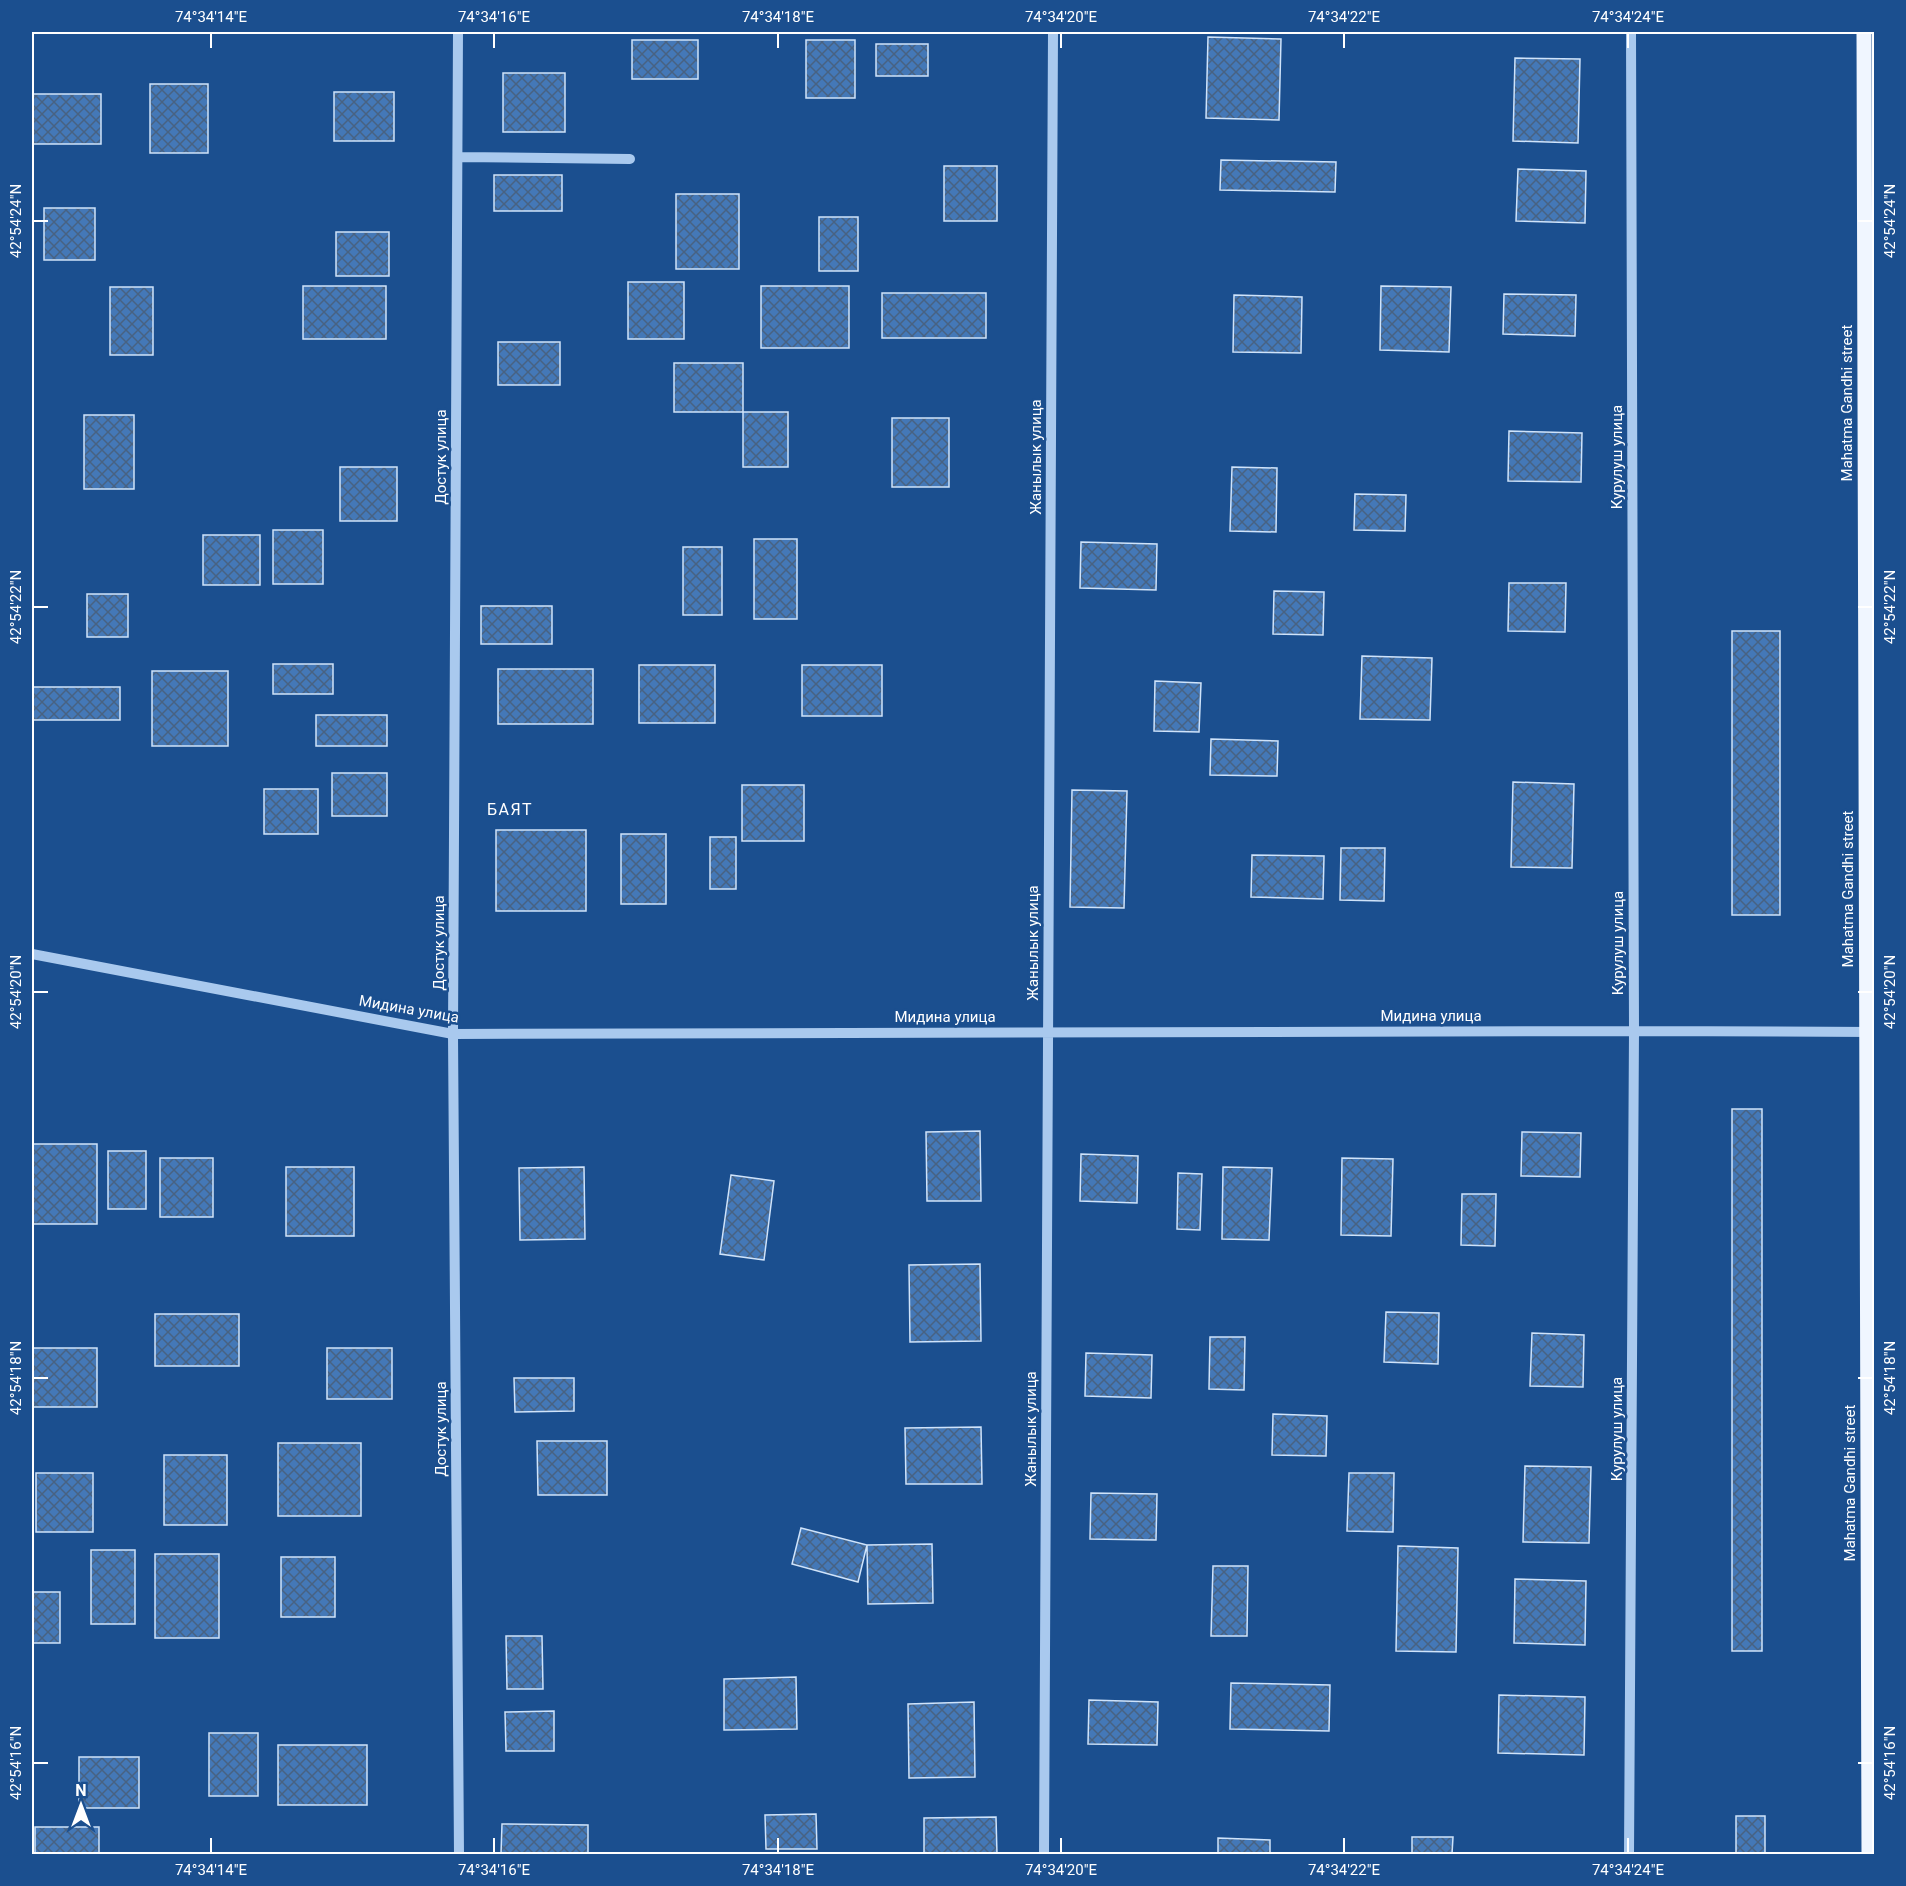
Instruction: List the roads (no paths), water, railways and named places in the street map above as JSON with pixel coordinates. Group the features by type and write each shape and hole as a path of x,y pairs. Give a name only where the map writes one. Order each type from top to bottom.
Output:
{"main road":[{"name":"Mahatma Gandhi street","path":"1864,32 1870,144 1872,1721 1869,1854"}],"street":[{"name":"Достук улица","path":"459,32 453,1034 459,1854"},
{"name":"Жанылык улица","path":"1044,1854 1053,32"},
{"name":"Курулуш улица","path":"1629,1854 1634,1031 1631,32"},
{"path":"458,158 630,159"},
{"name":"Мидина улица","path":"32,954 453,1034 1870,1032"}],"district":[{"name":"БАЯТ","path":"510,809"}]}
